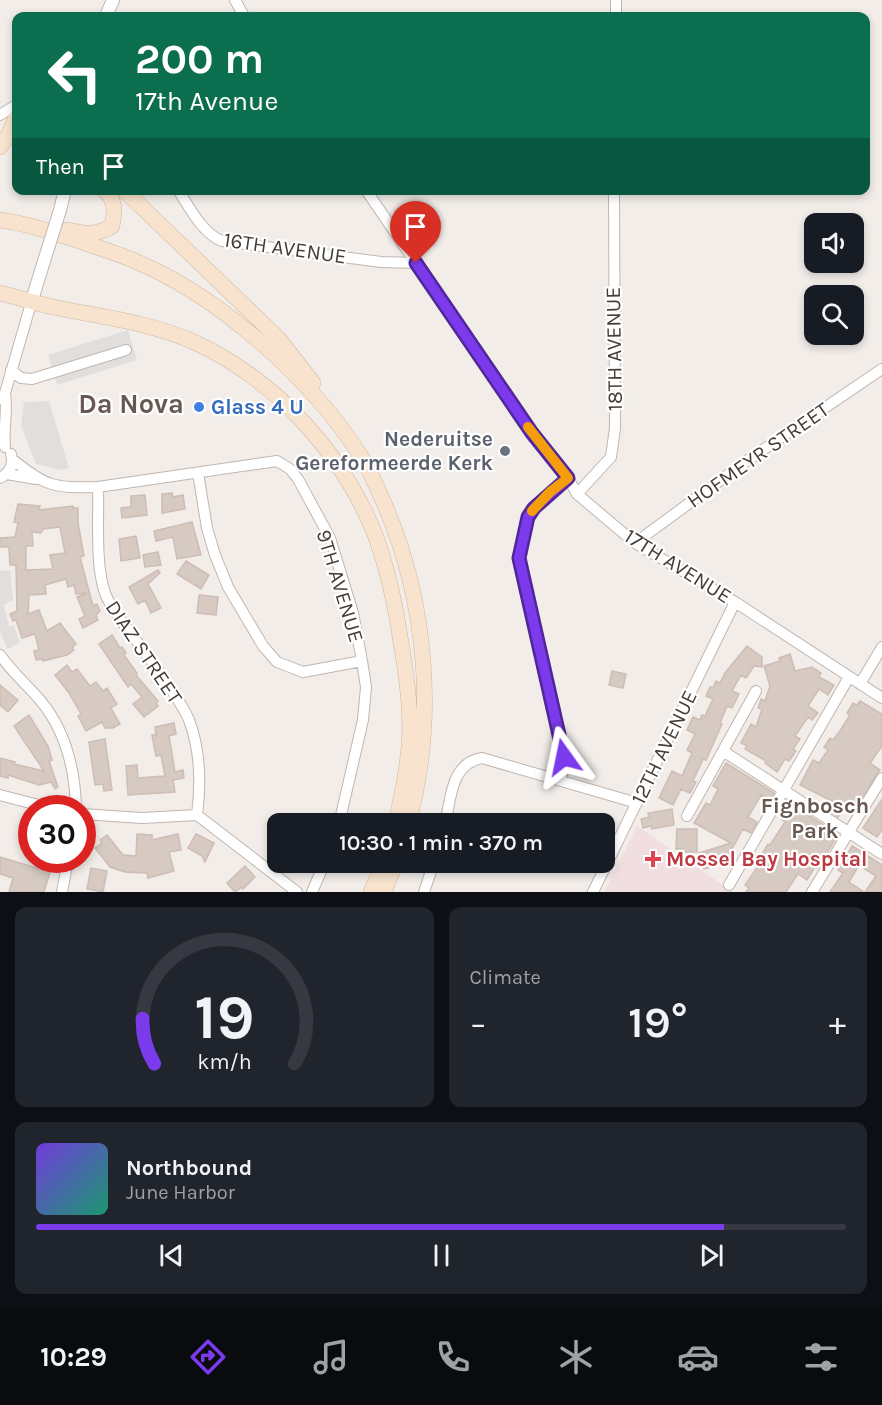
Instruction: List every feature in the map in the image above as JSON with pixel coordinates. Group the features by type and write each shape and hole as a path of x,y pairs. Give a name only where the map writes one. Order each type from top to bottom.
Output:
{"main road":[{"path":"0,147 12,127"},
{"path":"0,220 84,233 99,233 112,226 116,212 108,195"},
{"path":"129,195 279,339 336,410 363,459 393,525 404,558 413,592 421,642 424,687 421,742 410,813"},
{"path":"136,195 145,212"},
{"path":"29,224 131,259 174,280 216,307 256,339 316,397 363,459"},
{"path":"0,293 50,306 150,326 193,342 214,352 252,376 287,405 313,432 338,465 355,493 376,538 393,596 407,687 409,745 399,813"},
{"path":"296,377 334,423 359,463 389,527 408,594 418,688 418,719 407,789 400,813"},
{"path":"371,892 379,873"},
{"path":"384,892 392,873"}],"street":[{"path":"2,446 6,404 2,396 64,195"},
{"name":"16TH AVENUE","path":"182,195 207,231 214,238 222,241 381,262 416,263"},
{"name":"17TH AVENUE","path":"369,195 532,433 568,478 577,494 635,543 735,602 882,698"},
{"name":"18TH AVENUE","path":"577,494 611,457 615,428 614,195"},
{"path":"11,370 21,378 38,378 126,350"},
{"name":"HOFMEYR STREET","path":"635,543 748,460 882,369"},
{"name":"9TH AVENUE","path":"2,446 12,459 36,479 55,487 98,487 277,461 291,469 330,538 353,613 366,687 363,720 342,813"},
{"path":"3,476 10,470 12,459"},
{"path":"198,473 207,528 215,555 228,587 262,646 277,662 303,672 362,661"},
{"name":"9TH AVENUE","path":"3,476 36,479"},
{"path":"561,780 563,750 519,558 528,517 534,508 568,478"},
{"name":"DIAZ STREET","path":"98,487 100,557 104,588 119,618 188,717 195,740 199,770 197,815"},
{"name":"12TH AVENUE","path":"593,892 735,602"},
{"path":"860,684 882,647"},
{"path":"0,655 14,674 41,701 57,725 68,752 75,781 76,795"},
{"path":"0,665 14,674"},
{"path":"729,885 849,677"},
{"path":"687,816 756,691"},
{"path":"723,751 882,854"},
{"path":"449,813 460,770 467,763 482,758 637,803"},
{"path":"812,892 882,778"},
{"path":"0,795 18,800"},
{"path":"96,815 142,818 197,815 297,892"},
{"path":"62,892 66,873"},
{"path":"312,892 320,873"},
{"path":"424,892 430,873"}],"shaded area":[{"path":"128,330 137,360 57,385 48,355"},
{"path":"49,401 69,468 61,470 36,464 21,426 24,402"},
{"path":"10,570 13,600 4,605 9,626 14,625 20,642 8,649 0,633 0,571"},
{"name":"Mossel Bay Hospital","path":"637,826 733,892 605,892"}],"building":[{"path":"172,493 173,497 183,495 185,509 162,513 162,494"},
{"path":"145,495 147,515 122,518 121,508 131,507 131,496"},
{"path":"18,504 40,506 39,510 73,506 73,508 78,508 78,523 84,556 80,557 93,606 97,604 100,611 96,615 98,620 83,628 79,619 85,616 77,597 87,593 76,594 74,585 68,587 66,579 45,585 46,594 29,595 28,614 39,610 47,631 60,623 76,644 72,648 74,650 67,655 43,661 43,659 36,660 34,651 39,650 35,634 22,638 16,620 13,621 10,614 17,611 16,565 10,565 9,547 0,547 0,538 15,537 18,523 14,522","holes":["60,527 65,553 50,555 53,569 26,570 26,546 33,546 32,532 41,533 43,529"]},
{"path":"192,522 201,555 177,559 173,537 156,541 154,531"},
{"path":"136,536 140,558 121,561 119,539"},
{"path":"158,552 161,565 145,567 143,555"},
{"path":"186,561 209,575 201,589 177,574"},
{"path":"158,570 160,573 148,584 161,608 151,613 145,600 138,604 129,587"},
{"path":"199,595 218,597 216,615 197,613"},
{"path":"112,635 126,653 124,655 137,673 136,675 158,701 156,703 158,706 144,717 133,704 142,697 131,684 128,687 99,644"},
{"path":"747,646 762,657 762,667 754,666 746,678 741,675 732,691 739,694 732,708 727,706 720,723 722,724 706,760 703,759 690,793 681,789 673,805 659,798 672,771 682,776 692,753 687,750 695,734 687,730 693,717 700,720 702,715 705,716 713,699 706,696 710,687 713,688 716,681 720,683 725,673"},
{"path":"790,654 795,671 812,667 821,673 819,677 834,685 828,695 819,689 808,706 818,713 812,720 808,717 795,736 800,739 793,749 796,751 789,761 785,759 777,772 765,763 766,761 745,749 747,746 741,743 751,724 756,727 762,709 758,708 761,699 765,701 770,686 764,666 780,661 779,658"},
{"path":"67,665 72,672 77,669 90,686 96,682 103,691 107,688 117,704 111,708 120,724 113,728 105,728 102,722 86,731 78,716 81,714 55,675"},
{"path":"612,671 626,674 623,688 609,685"},
{"path":"0,685 18,700 8,712 0,705"},
{"path":"860,701 882,714 882,746 870,763 880,770 853,811 846,806 838,817 827,809 832,801 800,785 813,760 819,763 828,750 824,747 830,738 833,740 840,731 850,715 847,713 853,703 857,705"},
{"path":"29,715 48,746 52,760 49,761 58,787 55,789 51,782 39,785 8,775 8,778 0,776 0,758 44,771 14,726"},
{"path":"174,723 176,734 169,736 175,772 183,770 184,778 173,780 175,792 128,795 126,766 137,765 138,778 165,776 161,755 156,756 152,735 156,735 155,727"},
{"path":"105,739 112,790 104,791 103,784 95,785 89,742"},
{"path":"726,763 774,793 770,800 761,795 748,817 757,822 751,833 743,829 732,849 735,860 704,869 699,853 731,843 694,823 706,803 710,805 718,789 713,786"},
{"path":"882,799 882,830 877,837 863,828"},
{"path":"795,807 830,829 829,831 837,837 807,880 798,874 786,892 746,892 749,888 745,885 765,856 762,854 785,822 781,819 786,812 790,814"},
{"path":"672,809 674,825 652,829 651,826 643,828 641,819 649,817 648,813"},
{"path":"677,829 697,829 697,852 681,852 682,849 676,849"},
{"path":"137,834 152,835 152,840 178,834 181,850 169,852 174,871 148,878 147,873 125,872 110,867 96,847 102,843 100,840 107,835 123,855 136,856"},
{"path":"196,834 214,843 205,862 202,856 188,848"},
{"path":"852,846 882,865 882,892 865,892 876,876 859,865 849,882 864,892 830,892 843,873 838,870"},
{"path":"0,857 18,862 18,873 50,873 44,892 9,892 13,878 0,874"},
{"path":"245,866 255,877 243,889 242,887 235,892 227,883"},
{"path":"96,869 107,871 103,892 87,889 90,873 96,873"}],"slow traffic":[{"path":"528,427 568,478 550,492 532,511"}],"place":[{"name":"Glass 4 U","path":"199,407"},
{"name":"Nederuitse Gereformeerde Kerk","path":"505,451"},
{"name":"Mossel Bay Hospital","path":"653,859"}],"district":[{"name":"Da Nova","path":"131,404"},
{"name":"Fignbosch Park","path":"815,818"}],"route":[{"path":"416,263 532,433 568,478 550,492 528,517 519,558 564,757"}]}
